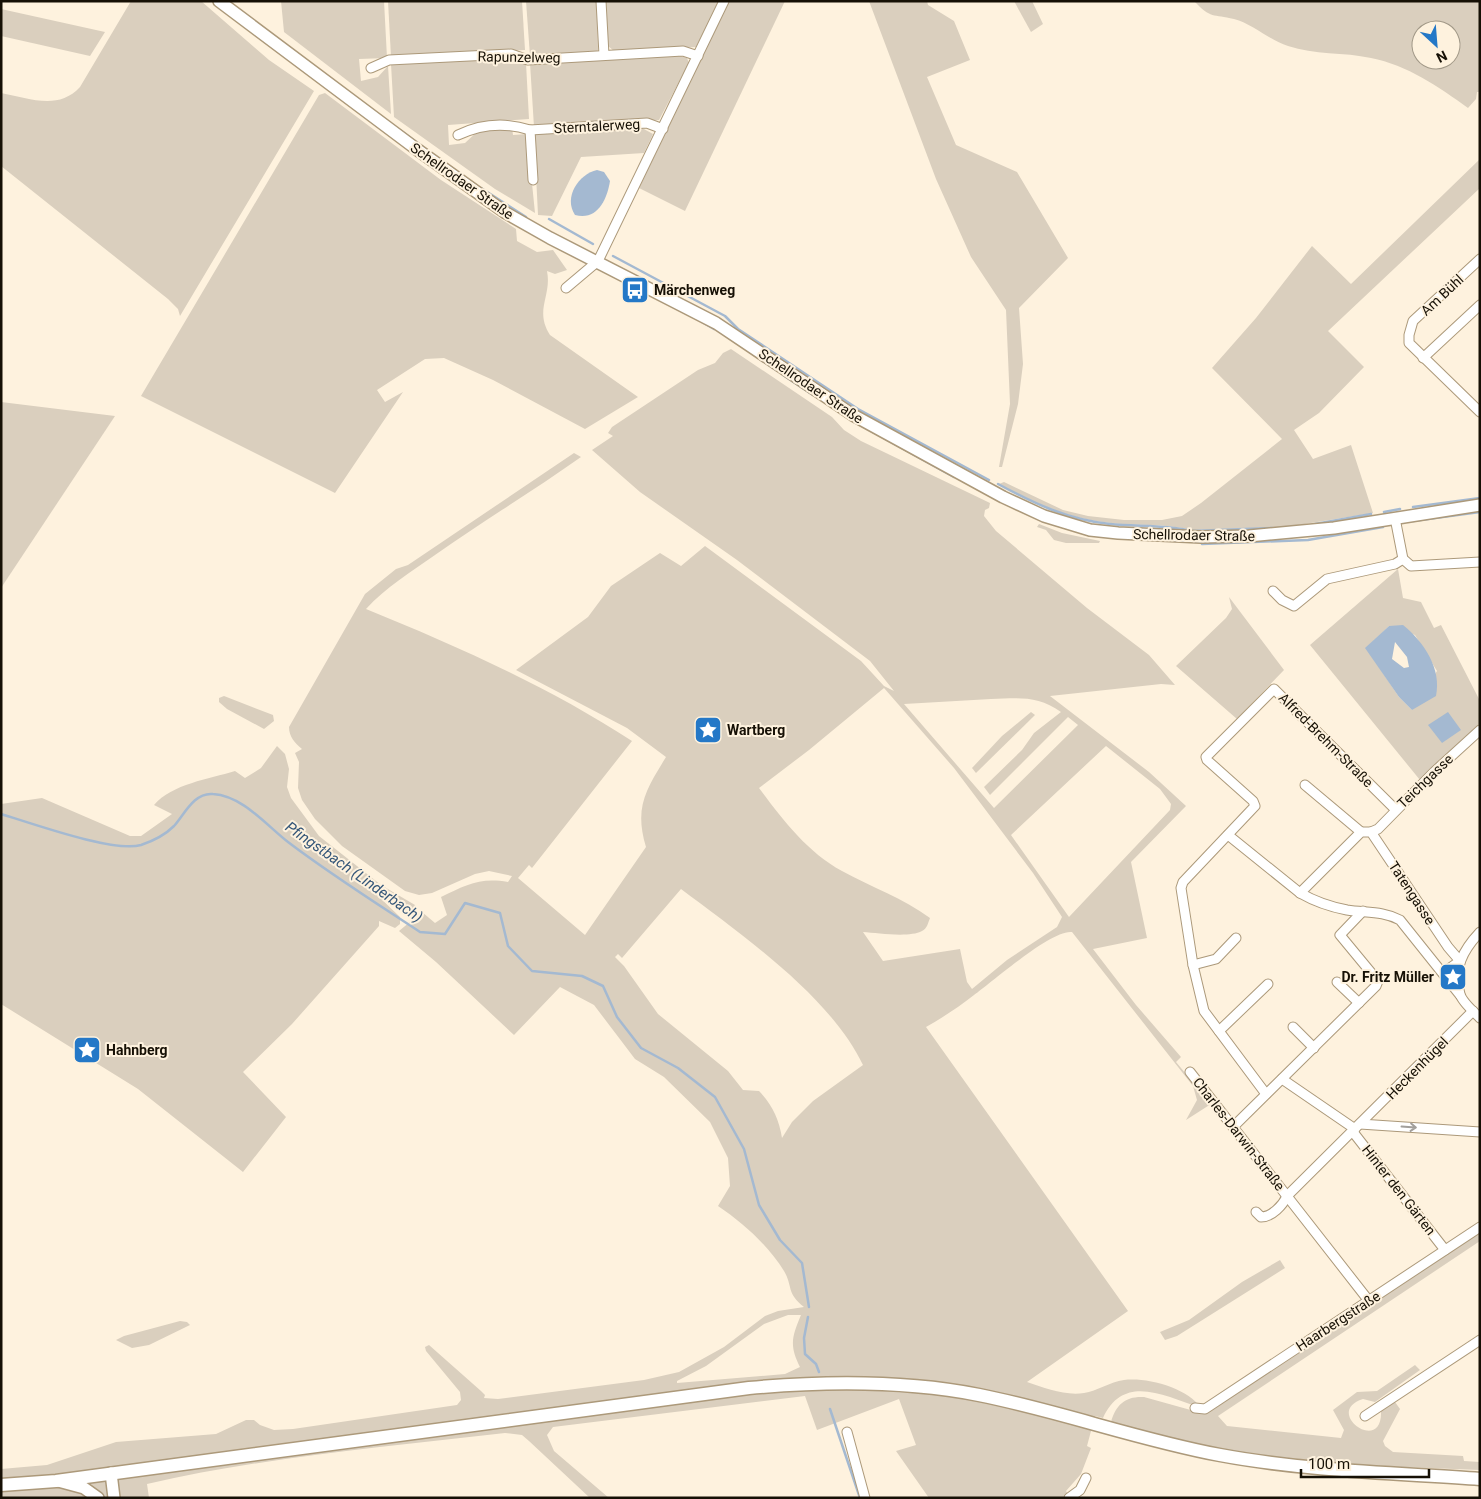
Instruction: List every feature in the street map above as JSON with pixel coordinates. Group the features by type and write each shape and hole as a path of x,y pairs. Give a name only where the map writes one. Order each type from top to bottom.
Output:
{"main road":[{"path":"1,1485 111,1474 749,1388 843,1383 904,1385 979,1395 1172,1445 1256,1461 1480,1479"}],"street":[{"name":"Schellrodaer Straße","path":"218,1 474,191 535,230 716,322 880,431 1044,516 1090,530 1118,533 1201,537 1283,535 1480,505"},
{"path":"601,1 604,55"},
{"path":"566,288 598,261 724,1"},
{"name":"Rapunzelweg","path":"371,68 389,60 511,54 528,60 683,51 698,56"},
{"name":"Sterntalerweg","path":"458,135 476,126 512,124 530,130 647,124 663,129"},
{"path":"530,130 533,180"},
{"name":"Am Bühl","path":"1480,259 1413,321 1408,335 1409,343 1423,358 1480,412"},
{"path":"1423,358 1480,305"},
{"path":"1395,518 1403,559 1411,566 1416,568 1480,562"},
{"path":"1274,592 1282,600 1294,606 1327,579 1395,564 1403,559"},
{"name":"Alfred-Brehm-Straße","path":"1266,1094 1204,1011 1193,965 1181,888 1187,875 1255,806 1253,801 1207,760 1206,756 1274,689 1396,810"},
{"name":"Teichgasse","path":"1371,832 1378,829 1479,732"},
{"path":"1305,785 1361,832 1371,832"},
{"path":"1300,893 1361,832"},
{"name":"Tatengasse","path":"1371,832 1448,947 1460,961"},
{"path":"1228,835 1300,893 1310,898 1347,910 1392,916 1400,920 1476,1015"},
{"path":"1234,1126 1378,983 1340,935 1363,911"},
{"path":"1443,973 1460,961 1469,944 1480,932"},
{"path":"1193,965 1216,959 1236,938"},
{"path":"1460,961 1460,994"},
{"path":"1337,982 1359,1003"},
{"path":"1219,1031 1268,984"},
{"name":"Heckenhügel","path":"1356,1128 1476,1015"},
{"path":"1293,1027 1314,1048"},
{"name":"Charles-Darwin-Straße","path":"1190,1072 1369,1301"},
{"name":"Hinter den Gärten","path":"1282,1080 1356,1128 1445,1250"},
{"path":"1356,1128 1480,1132"},
{"name":"Charles-Darwin-Straße","path":"1287,1196 1356,1128"},
{"path":"1256,1212 1261,1217 1266,1217 1284,1204 1287,1196"},
{"name":"Haarbergstraße","path":"1196,1408 1204,1409 1480,1227"},
{"path":"1365,1416 1480,1340"},
{"path":"846,1432 865,1498"},
{"path":"111,1474 114,1498"},
{"path":"1069,1498 1080,1490 1086,1478"},
{"path":"56,1481 84,1488 98,1498"}],"shaded area":[{"path":"131,1 201,1 269,60 314,91 180,316 178,309 168,299 1,166 1,93 43,101 62,99 71,94 80,87"},
{"path":"281,1 384,1 387,58 359,59 361,81 378,77 388,66 391,114 284,32"},
{"path":"388,1 522,1 525,50 391,57"},
{"path":"526,1 597,1 598,50 596,53 530,56"},
{"path":"604,1 719,1 696,47 615,52 606,44"},
{"path":"728,1 785,1 685,211 639,188"},
{"path":"869,1 927,1 928,5 954,21 970,60 927,77 956,145 1017,172 1068,258 1019,308 1023,364 1018,404 1002,467 999,467 1010,404 1006,310 971,257 936,179"},
{"path":"1014,1 1032,1 1043,24 1031,32"},
{"path":"1194,1 1480,1 1480,92 1477,92 1476,99 1468,108 1410,71 1384,61 1361,56 1298,49 1274,40 1241,21 1212,15 1204,11"},
{"path":"1,9 105,32 90,56 1,36"},
{"path":"681,56 687,58 689,63 659,120 534,127 530,63"},
{"path":"509,57 510,64 526,63 529,119 448,125 449,145 465,143 479,130 512,128 513,135 527,134 535,213 495,189 394,117 391,64"},
{"path":"325,93 441,180 516,229 517,241 537,252 553,250 567,270 555,274 547,271 548,280 543,318 550,335 638,397 585,429 493,380 444,358 425,359 377,390 385,402 403,392 335,493 141,396 319,95"},
{"path":"642,128 653,134 644,153 581,157 552,216 538,215 534,134"},
{"path":"1480,159 1480,188 1328,331 1364,367 1319,413 1294,430 1313,459 1351,445 1373,513 1286,527 1191,530 1171,526 1111,523 1081,518 1039,504 999,484 1004,482 1063,510 1088,516 1124,520 1162,520 1182,516 1282,439 1212,368 1256,318 1312,246 1351,284"},
{"path":"731,349 832,417 844,430 861,441 990,503 989,508 985,510 984,516 996,531 1087,608 1149,655 1175,685 1161,684 1050,696 1149,772 1186,806 1131,862 1147,938 1093,949 1136,1005 1181,1057 1176,1062 1211,1104 1186,1120 1197,1100 1193,1086 1072,932 1063,933 1037,947 962,1004 926,1027 1128,1311 1027,1382 1055,1391 1077,1394 1089,1392 1124,1380 1144,1380 1166,1385 1177,1390 1195,1401 1201,1408 1173,1398 1146,1392 1133,1392 1122,1396 1112,1404 1103,1418 1095,1416 1087,1446 1091,1448 1081,1474 1066,1491 1068,1494 1062,1498 929,1498 896,1451 916,1445 899,1399 817,1430 805,1396 553,1427 547,1435 554,1451 609,1498 590,1498 522,1435 505,1433 280,1460 191,1475 147,1484 149,1498 1,1498 1,1469 47,1465 116,1442 216,1434 246,1420 254,1420 260,1425 274,1430 293,1429 457,1405 461,1400 460,1392 426,1351 425,1347 429,1345 481,1391 485,1395 484,1398 498,1399 644,1380 679,1372 724,1347 765,1316 778,1311 804,1307 792,1293 787,1276 778,1261 763,1243 746,1227 718,1206 730,1186 728,1158 710,1122 664,1077 635,1059 594,1005 560,987 514,1035 436,962 399,931 422,912 435,923 447,915 441,897 481,881 508,882 512,876 489,871 475,874 432,893 419,895 405,891 342,846 315,819 302,800 298,788 299,762 295,753 302,749 293,740 289,731 289,727 365,594 396,569 408,565 574,453 581,457 408,574 390,587 366,609 535,685 632,741 532,868 529,865 518,878 585,935 646,847 641,821 644,799 666,757 627,728 516,670 588,617 611,586 660,553 681,566 705,546 861,661 884,686 894,691 870,661 737,560 640,492 592,450 613,436 608,433 612,427 698,370 715,363 723,353","holes":["884,688 954,768 1033,873 1062,917 1057,927 1007,960 972,989 967,982 960,949 883,961 863,932 916,933 925,929 930,918 829,863 806,845 759,788 809,750","1019,698 1036,700 1061,712 1034,733 1022,750 984,787 990,795 1068,717 1078,725 994,808 904,704","1106,746 1160,789 1171,804 1170,810 1069,917 1011,835","681,889 757,947 807,991 848,1040 863,1065 813,1101 792,1122 782,1138 774,1113 759,1091 743,1090 728,1071 658,1014 624,966 615,957 618,954 622,958","788,1315 801,1315 793,1341 794,1353 800,1367 785,1374 677,1383 677,1381 706,1366 764,1324"]},
{"path":"1,402 115,416 1,588"},
{"path":"1039,524 1062,533 1100,541 1099,543 1066,543 1054,540 1046,530 1037,527"},
{"path":"1398,569 1403,598 1421,602 1434,628 1441,625 1480,701 1480,723 1420,780 1310,645","holes":["1389,626 1415,635 1437,671 1412,710 1399,697 1366,648"]},
{"path":"1229,597 1284,670 1237,719 1176,666 1226,618 1232,609"},
{"path":"224,696 273,715 274,721 264,729 227,709 219,702 219,698"},
{"path":"1031,712 1035,715 976,773 972,768 1002,736"},
{"path":"277,746 285,754 289,769 287,787 291,798 319,836 381,885 415,905 413,909 407,910 379,890 375,893 400,917 400,924 395,928 379,921 379,926 292,1024 243,1072 286,1117 243,1172 138,1089 1,1004 1,804 42,798 130,836 141,836 172,814 154,805 171,792 192,783 235,771 245,778 261,768"},
{"path":"1480,1232 1480,1241 1218,1416 1227,1426 1341,1438 1344,1430 1333,1410 1357,1392 1377,1391 1415,1365 1420,1370 1375,1402 1363,1399 1352,1405 1349,1413 1351,1420 1357,1427 1373,1430 1379,1424 1381,1411 1395,1402 1400,1409 1383,1441 1385,1446 1393,1452 1463,1456 1464,1461 1480,1462 1480,1470 1376,1466 1246,1454 1202,1446 1111,1422 1116,1410 1123,1402 1138,1397 1205,1414"},
{"path":"1280,1260 1285,1268 1177,1336 1165,1340 1160,1332 1189,1320 1242,1282"},
{"path":"180,1321 187,1322 190,1325 149,1345 132,1348 116,1340 124,1336"}],"water":[{"path":"597,170 604,172 610,181 603,202 595,212 589,215 575,215 571,201 575,187 584,176"},
{"path":"1403,625 1411,632 1418,639 1434,666 1437,686 1436,696 1412,710 1399,697 1365,648 1389,626","holes":["1395,642 1407,657 1409,667 1404,668 1392,659"]},
{"path":"1448,712 1461,730 1442,743 1428,725"}],"waterway":[{"path":"400,130 423,147"},
{"path":"481,188 526,217"},
{"path":"549,219 593,244"},
{"path":"613,256 725,316 738,329 858,409 989,480"},
{"path":"702,322 714,329"},
{"path":"750,352 776,370"},
{"path":"783,375 813,395"},
{"path":"851,420 954,477"},
{"path":"998,484 1052,510 1095,522 1171,527 1191,531 1272,528"},
{"path":"1413,507 1480,498"},
{"path":"1384,512 1400,509"},
{"path":"1413,521 1480,512"},
{"path":"1315,524 1371,514"},
{"path":"1202,544 1308,540 1383,527"},
{"name":"Pfingstbach (Linderbach)","path":"1,814 93,841 112,845 141,845 167,832 190,805 200,797 206,794 224,796 254,812 304,854 420,932 445,934 465,903 500,913 508,946 532,971 582,976 603,986 617,1017 641,1048 678,1068 715,1097 744,1149 759,1205 780,1240 802,1263 809,1307"},
{"name":"Pfingstbach (Linderbach)","path":"808,1317 804,1338 805,1354 816,1364 819,1372"},
{"name":"Pfingstbach (Linderbach)","path":"830,1409 860,1498"}],"place":[{"name":"Märchenweg","path":"635,290"},
{"name":"Wartberg","path":"708,730"},
{"name":"Dr. Fritz Müller","path":"1453,977"},
{"name":"Hahnberg","path":"87,1050"}]}
